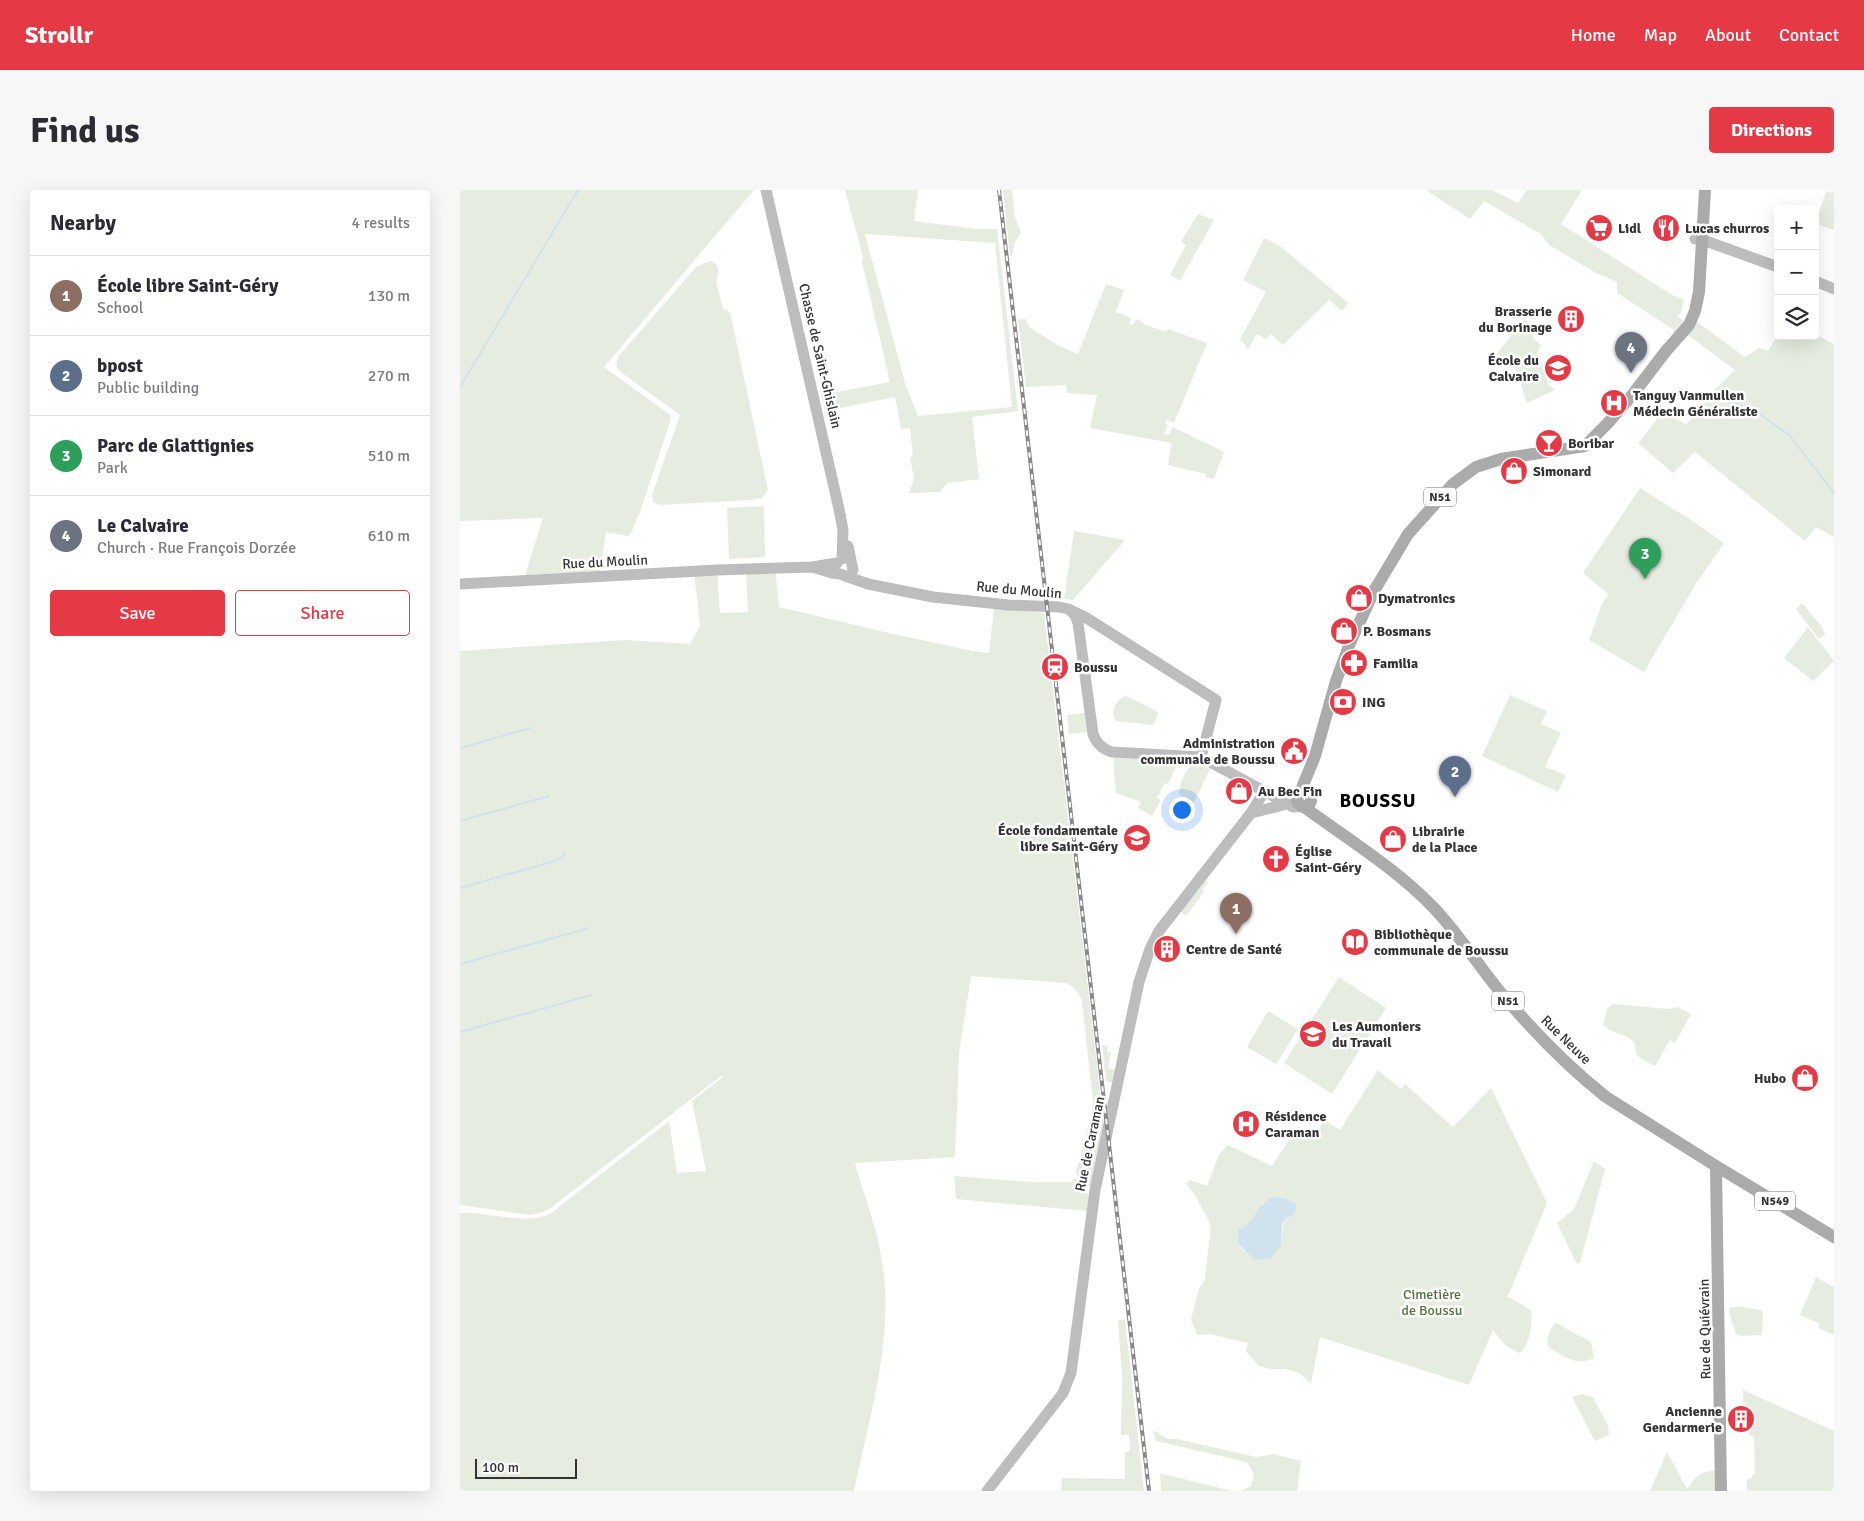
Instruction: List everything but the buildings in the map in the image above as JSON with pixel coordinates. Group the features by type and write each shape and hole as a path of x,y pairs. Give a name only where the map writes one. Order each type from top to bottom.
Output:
{"main road":[{"name":"N51","path":"1699,190 1699,240"},
{"name":"N51","path":"1300,801 1311,782 1315,756 1338,674 1354,632 1370,598 1402,544 1437,502 1461,478 1485,463 1585,446 1628,400 1687,323 1705,190"},
{"name":"Rue Neuve","path":"1300,801 1317,817 1375,856 1428,903 1439,914 1501,993 1543,1041 1562,1060 1606,1097 1834,1237"},
{"name":"Rue de Quiévrain","path":"1716,1166 1721,1491"}],"street":[{"name":"Chasse de Saint-Ghislain","path":"766,190 843,530 844,567"},
{"path":"1699,240 1774,266"},
{"path":"1819,283 1834,289"},
{"name":"Rue du Moulin","path":"460,584 718,570 812,567 832,573 844,567 884,586 932,596 1008,605 1068,609 1113,634 1216,700 1201,757"},
{"path":"1068,609 1076,614 1095,739 1103,748 1112,752 1201,757 1264,792 1300,801"},
{"name":"Rue de Caraman","path":"988,1491 1063,1393 1071,1373 1095,1190 1137,990 1150,949 1159,931 1251,812 1264,792"},
{"path":"1251,812 1300,801"}],"green space":[{"path":"460,190 754,190 604,367 670,415 671,419 640,512 631,533 628,536 606,532 600,571 525,575 543,518 460,521"},
{"path":"845,190 918,190 914,221 977,229 997,229 1018,411 972,417 979,479 948,483 939,492 909,493 914,479 910,457 913,457 910,428 901,429 895,397 825,411 821,395 890,382 862,262 863,257","holes":["865,234 995,243 1012,407 918,416 905,383"]},
{"path":"1003,190 1012,190 1015,217 1021,233 1014,243 1012,256 1010,256"},
{"path":"1426,190 1492,190 1518,203 1527,190 1582,190 1561,224 1672,295 1684,300 1681,313 1677,316 1684,321 1673,338 1674,330 1617,293 1617,282 1596,273 1549,245 1541,234 1484,201 1470,219"},
{"path":"1834,190 1834,230 1819,225 1819,212 1826,191 1831,193"},
{"path":"1198,214 1214,220 1180,281 1170,275 1186,245 1181,242"},
{"path":"1264,238 1281,247 1348,303 1342,311 1329,300 1283,345 1271,334 1266,339 1257,334 1248,349 1240,339 1266,292 1243,280"},
{"path":"710,261 714,262 718,267 716,281 723,309 730,312 768,490 762,498 751,500 659,505 653,502 652,495 680,415 618,370 616,366 618,357 696,267"},
{"path":"1106,284 1124,290 1116,312 1131,318 1129,324 1133,325 1136,319 1143,322 1143,324 1166,332 1168,329 1207,343 1174,423 1166,420 1165,423 1168,425 1164,434 1169,435 1173,427 1224,452 1214,479 1206,477 1206,474 1168,465 1172,443 1090,428 1097,395 1067,393 1066,385 1026,387 1018,319 1026,319 1029,327 1059,346 1078,354"},
{"path":"1693,319 1745,357 1759,348 1768,351 1774,340 1819,340 1819,336 1834,344 1834,537 1816,527 1805,541 1695,452 1673,473 1638,443 1662,413 1674,417 1686,425 1706,398 1735,370 1684,332"},
{"path":"1524,320 1530,323 1533,338 1541,345 1537,353 1548,384 1555,390 1527,403 1513,360 1505,366 1499,367 1493,359"},
{"path":"1640,488 1724,543 1695,585 1644,672 1589,640 1602,604 1608,594 1583,573"},
{"path":"764,506 765,557 729,559 727,508"},
{"path":"1074,531 1125,540 1073,600 1064,599"},
{"path":"775,568 779,607 973,651 989,653 994,608 1044,613 1106,1142 1095,1190 1079,1179 1076,1172 1091,1116 1093,1101 1082,1002 1078,993 1072,986 1066,983 971,976 959,1054 955,1157 855,1164 881,1255 885,1296 885,1324 878,1380 854,1491 460,1491 460,1213 528,1219 550,1214 669,1121 677,1173 706,1171 692,1101 723,1077 721,1076 549,1209 529,1215 460,1205 460,651 625,640 690,644 700,626 694,572 717,570 720,613 748,612 746,569"},
{"path":"1802,603 1822,627 1825,635 1819,639 1796,609"},
{"path":"1808,627 1834,661 1813,681 1784,658"},
{"path":"1510,695 1547,711 1541,724 1561,733 1545,767 1566,775 1558,792 1482,756"},
{"path":"1126,696 1157,711 1154,724 1116,721 1113,710 1119,700"},
{"path":"1085,713 1087,732 1069,734 1067,715"},
{"path":"1113,758 1177,761 1168,784 1165,783 1157,798 1161,800 1152,816 1138,808 1141,802 1116,793"},
{"path":"1197,763 1210,769 1194,802 1191,802 1179,794 1186,771"},
{"path":"1206,880 1208,882 1202,890 1204,892 1186,916 1180,911"},
{"path":"1339,977 1386,1008 1332,1094 1284,1063"},
{"path":"1612,1004 1668,1009 1678,1007 1691,1014 1675,1043 1670,1040 1655,1066 1639,1057 1632,1040 1603,1025 1607,1009"},
{"path":"1268,1011 1298,1029 1276,1064 1247,1047"},
{"path":"1102,1045 1108,1046 1107,1052 1111,1053 1108,1068 1116,1070 1114,1083 1106,1081"},
{"name":"Cimetière de Boussu","path":"1378,1070 1401,1089 1405,1084 1453,1127 1491,1088 1547,1203 1507,1298 1511,1298 1531,1310 1530,1333 1520,1353 1504,1344 1493,1330 1469,1385 1320,1337 1311,1383 1299,1373 1285,1369 1271,1369 1259,1366 1246,1351 1248,1343 1210,1334 1197,1335 1191,1320 1198,1291 1205,1279 1211,1225 1195,1195 1186,1183 1190,1180 1207,1186 1219,1155 1228,1145 1272,1166 1298,1126 1315,1135 1325,1120 1340,1130","holes":["1277,1197 1287,1199 1295,1204 1283,1225 1281,1244 1244,1251 1237,1243 1238,1231 1250,1223 1262,1203"]},
{"path":"1594,1161 1605,1169 1580,1263 1577,1264 1557,1223 1574,1209"},
{"path":"954,1176 1030,1182 1071,1182 1075,1178 1087,1189 1086,1191 1090,1199 1088,1211 956,1199"},
{"path":"1816,1277 1834,1287 1834,1335 1818,1328 1820,1324 1800,1315"},
{"path":"1732,1307 1761,1310 1763,1313 1762,1335 1741,1336 1736,1334 1729,1312 1729,1309"},
{"path":"1125,1319 1144,1491 1061,1491 1062,1478 1125,1479 1125,1452 1130,1451 1129,1434 1121,1435 1122,1376 1118,1320"},
{"path":"1556,1323 1591,1342 1594,1358 1575,1361 1548,1347 1549,1334"},
{"path":"1743,1390 1834,1431 1834,1491 1747,1491 1747,1479 1755,1475 1754,1436 1749,1436 1749,1432 1746,1432"},
{"path":"1582,1394 1593,1397 1608,1426 1609,1435 1595,1441 1572,1397"},
{"path":"1153,1430 1168,1439 1177,1439 1256,1457 1273,1454 1301,1461 1297,1491 1241,1491 1251,1486 1254,1474 1247,1462 1156,1441"},
{"path":"1667,1452 1687,1489 1694,1479 1701,1474 1721,1470 1721,1491 1650,1491"},
{"path":"1160,1474 1163,1474 1232,1491 1161,1491"}],"water":[{"path":"1277,1197 1287,1199 1296,1204 1295,1211 1292,1216 1287,1217 1282,1225 1281,1244 1271,1258 1255,1260 1237,1243 1238,1230 1250,1222 1264,1202"}],"waterway":[{"path":"460,387 578,190"},
{"path":"1731,394 1736,403 1762,416 1789,435 1834,493"},
{"path":"460,748 530,728"},
{"path":"460,821 549,796"},
{"path":"460,888 555,861 562,857 565,852"},
{"path":"460,964 589,928"},
{"path":"460,1032 591,995"}],"railway":[{"path":"999,190 1149,1491"}],"place":[{"name":"Lidl","path":"1599,228"},
{"name":"Lucas churros","path":"1666,228"},
{"name":"Brasserie du Borinage","path":"1571,319"},
{"name":"École du Calvaire","path":"1558,368"},
{"name":"Le Calvaire","path":"1631,373"},
{"name":"Tanguy Vanmullen Médecin Généraliste","path":"1614,403"},
{"name":"Boribar","path":"1549,443"},
{"name":"Simonard","path":"1514,471"},
{"name":"Parc de Glattignies","path":"1645,579"},
{"name":"Dymatronics","path":"1359,598"},
{"name":"P. Bosmans","path":"1344,631"},
{"name":"Familia","path":"1354,663"},
{"name":"Boussu","path":"1055,667"},
{"name":"ING","path":"1343,702"},
{"name":"Administration communale de Boussu","path":"1294,751"},
{"name":"Au Bec Fin","path":"1239,791"},
{"name":"bpost","path":"1455,797"},
{"name":"École fondamentale libre Saint-Géry","path":"1137,838"},
{"name":"Librairie de la Place","path":"1393,839"},
{"name":"Église Saint-Géry","path":"1276,859"},
{"name":"École libre Saint-Géry","path":"1236,934"},
{"name":"Bibliothèque communale de Boussu","path":"1355,942"},
{"name":"Centre de Santé","path":"1167,949"},
{"name":"Les Aumoniers du Travail","path":"1313,1034"},
{"name":"Hubo","path":"1805,1078"},
{"name":"Résidence Caraman","path":"1246,1124"},
{"name":"Ancienne Gendarmerie","path":"1741,1419"}],"district":[{"name":"BOUSSU","path":"1378,801"}]}
